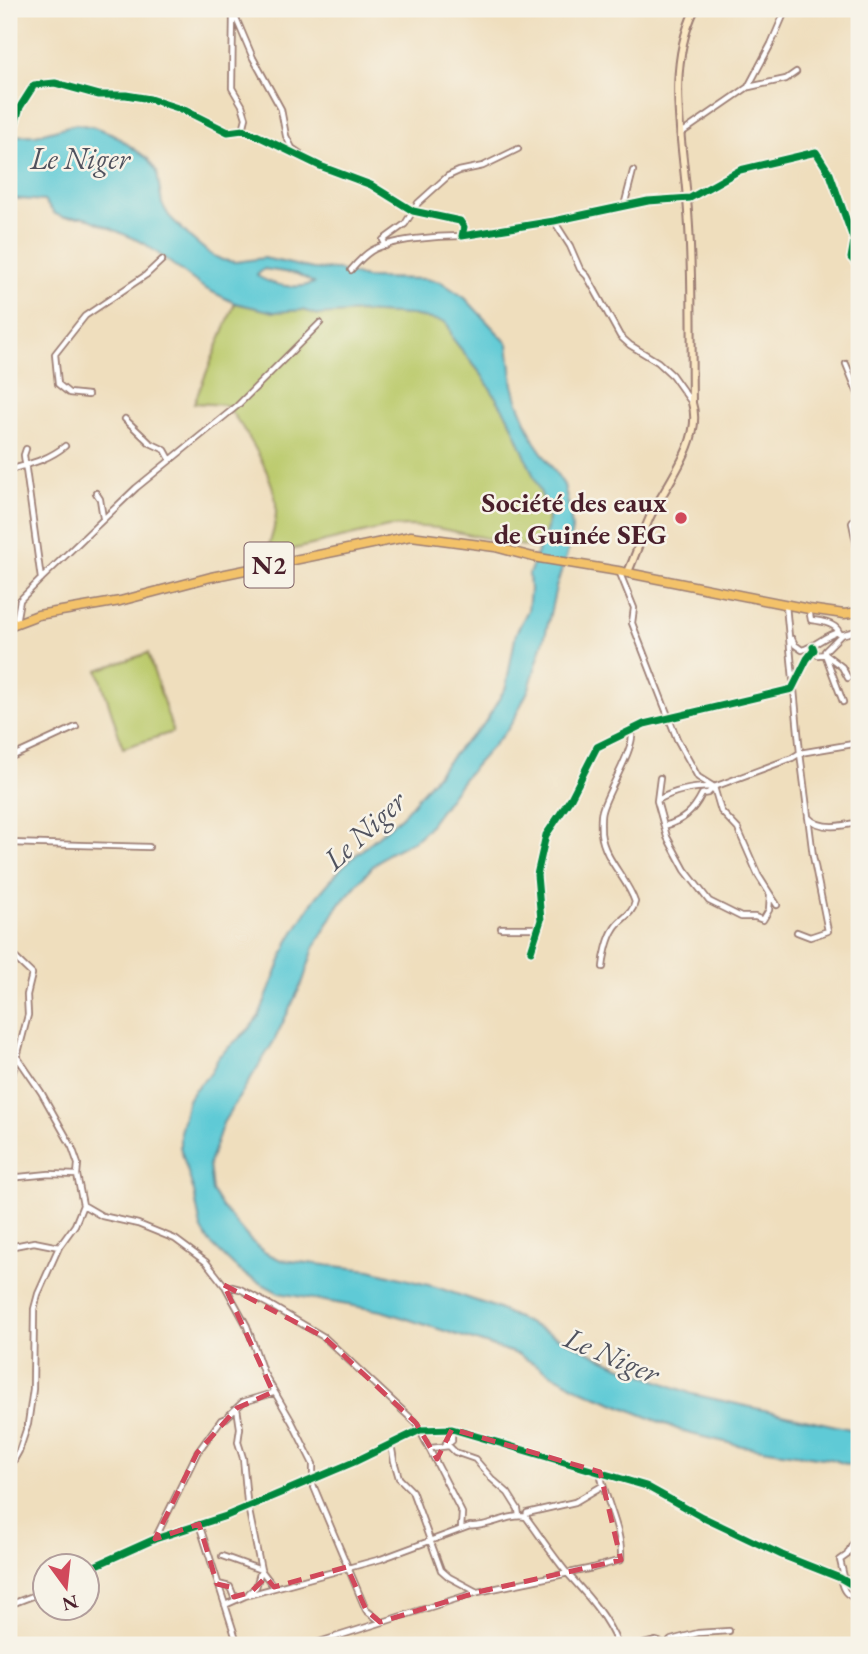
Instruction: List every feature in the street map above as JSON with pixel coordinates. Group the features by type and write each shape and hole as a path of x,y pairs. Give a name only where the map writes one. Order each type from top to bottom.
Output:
{"highway":[{"name":"N2","path":"12,624 38,615 120,601 211,577 411,536 495,547 533,557 583,564 809,609 844,614 859,611"}],"street":[{"path":"695,9 685,29 678,65 680,134 687,198 692,404 695,421 691,439 623,572 634,608 632,623 677,739 698,777 714,787 721,811 738,829 758,875 777,905"},
{"path":"748,88 786,9"},
{"path":"233,10 232,88 246,118 243,130"},
{"path":"233,10 253,58 281,109 285,136 292,148 301,153 302,158"},
{"path":"680,134 748,88 786,79 796,72"},
{"path":"14,128 24,98 34,85 43,83 55,83 99,95 150,99 184,110 228,132 243,130 254,134 302,158 371,185 413,211 460,221 464,227 462,236"},
{"path":"386,246 383,240 405,224 418,203 448,176 489,164 518,149"},
{"path":"351,270 373,250 386,246 434,236 462,236 554,221 648,201 687,198 708,190 724,177 740,170 816,152 830,174 854,241 851,258 859,266"},
{"path":"624,206 633,171"},
{"path":"554,221 621,336 672,374 692,404"},
{"path":"88,396 69,393 58,384 55,354 85,316 146,275 162,260"},
{"path":"12,624 20,600 41,579 170,458 237,405 320,323"},
{"path":"846,364 859,396"},
{"path":"125,419 150,443 165,450 170,458"},
{"path":"9,470 53,456 65,446"},
{"path":"26,449 41,579"},
{"path":"96,493 100,499 103,519"},
{"path":"859,511 852,523 859,556"},
{"path":"786,604 792,689 808,817 819,894 828,930 810,937 797,932"},
{"path":"809,609 811,620 823,621 836,627 840,634"},
{"path":"792,689 814,648 827,635 859,630"},
{"path":"840,634 824,651 843,702"},
{"path":"790,635 795,645 802,650 814,648"},
{"path":"814,648 818,655 825,654 842,667 848,678"},
{"path":"531,951 541,920 537,875 546,835 571,798 597,747 632,729 668,717 792,689"},
{"path":"9,758 76,727"},
{"path":"603,967 612,931 629,915 635,902 610,859 601,835 602,811 617,780 617,773 633,736 632,729"},
{"path":"657,801 671,793 696,787 714,787 800,753 859,743"},
{"path":"660,778 657,801 667,837 685,870 709,901 741,917 763,920 769,911 771,894"},
{"path":"664,826 677,823 687,816 702,794 708,793 714,787"},
{"path":"808,817 814,824 825,826 846,826 859,822"},
{"path":"9,843 149,847"},
{"path":"501,928 537,928"},
{"path":"9,952 32,974 27,995 28,1015 9,1087"},
{"path":"9,1045 66,1133 78,1164 77,1175 83,1205 75,1225 58,1247 38,1294 34,1309 33,1389 28,1424 19,1451 9,1469"},
{"path":"9,1178 49,1174 77,1175"},
{"path":"83,1205 102,1216 138,1224 175,1238 206,1262 224,1285 247,1326 257,1359 273,1393 292,1422 313,1464 311,1480 346,1568 355,1581 369,1615 380,1622"},
{"path":"9,1247 34,1242 58,1247"},
{"path":"224,1285 240,1289 324,1337 420,1430 461,1513 461,1529"},
{"path":"155,1539 200,1449 220,1420 226,1418 243,1402 273,1393"},
{"path":"217,1584 230,1587 234,1597 245,1596 256,1587 261,1570 246,1495 237,1408"},
{"path":"452,1429 452,1441 446,1443 455,1452 475,1459 508,1493 518,1509 519,1516"},
{"path":"102,1563 155,1539 250,1506 420,1430 452,1429 646,1486 702,1517 859,1589"},
{"path":"391,1443 399,1478 412,1491 441,1570 478,1592"},
{"path":"430,1448 449,1446"},
{"path":"310,1645 478,1592 621,1560 617,1529 600,1472"},
{"path":"526,1517 531,1512 575,1502 602,1486"},
{"path":"225,1605 274,1587 381,1559 470,1526 480,1527 519,1516 526,1517 568,1573 587,1592 609,1625 618,1645"},
{"path":"199,1524 238,1645"},
{"path":"840,1578 844,1577 845,1573 840,1560 847,1555 852,1545"},
{"path":"222,1556 261,1570 274,1587"},
{"path":"840,1578 844,1592 849,1597 859,1599"},
{"path":"9,1605 32,1596"},
{"path":"668,1644 671,1640 698,1633 729,1631"},
{"path":"640,1645 656,1641 677,1645"}],"highlighted area":[{"path":"224,1285 324,1337 416,1423 437,1459 452,1429 600,1472 621,1560 478,1592 380,1622 366,1610 347,1567 274,1587 266,1577 251,1592 234,1597 230,1587 217,1584 199,1524 155,1539 197,1453 237,1408 273,1392"}],"green space":[{"path":"235,303 274,312 303,310 318,315 360,312 412,315 445,322 453,339 482,375 511,422 546,503 547,526 539,549 437,528 410,526 388,527 265,556 274,527 276,504 262,461 226,405 194,403"},
{"path":"148,653 173,732 123,748 98,670"}],"water":[{"name":"Le Niger","path":"76,124 113,134 148,159 157,172 162,204 169,216 210,254 222,260 236,262 264,258 313,269 338,270 365,278 425,279 441,282 465,298 508,344 517,400 534,441 564,485 570,512 572,529 569,548 529,689 514,719 464,778 426,830 373,866 338,906 314,948 303,981 274,1041 223,1123 209,1164 212,1191 250,1240 264,1252 281,1260 370,1270 436,1287 494,1307 617,1365 692,1394 859,1431 859,1468 830,1459 742,1446 687,1433 581,1390 517,1354 382,1311 279,1293 247,1276 209,1242 201,1228 194,1192 180,1147 180,1132 188,1100 211,1073 219,1056 249,1029 259,1016 289,940 314,900 342,867 404,814 459,748 483,725 492,711 506,687 516,633 528,610 529,574 547,529 549,513 511,422 482,375 453,339 445,322 412,315 360,312 318,315 303,310 274,312 235,303 204,288 144,243 85,217 63,217 55,214 44,201 9,198 9,136 36,135","holes":["264,269 297,274 314,283 286,286 272,283 257,275"]}],"cycle path":[{"path":"14,128 20,107 34,85 55,83 99,95 126,95 150,99 184,110 228,132 243,130 254,134 320,166 371,185 413,211 460,221 464,227 462,236 554,221 648,201 690,198 740,170 816,152 830,174 854,241 851,258 859,266"},
{"path":"531,951 541,920 537,875 546,835 571,798 597,747 644,724 792,689 814,650 813,647"},
{"path":"102,1563 155,1539 226,1516 354,1462 420,1430 452,1429 646,1486 702,1517 859,1589"}],"place":[{"name":"Société des eaux de Guinée SEG","path":"681,518"}]}
